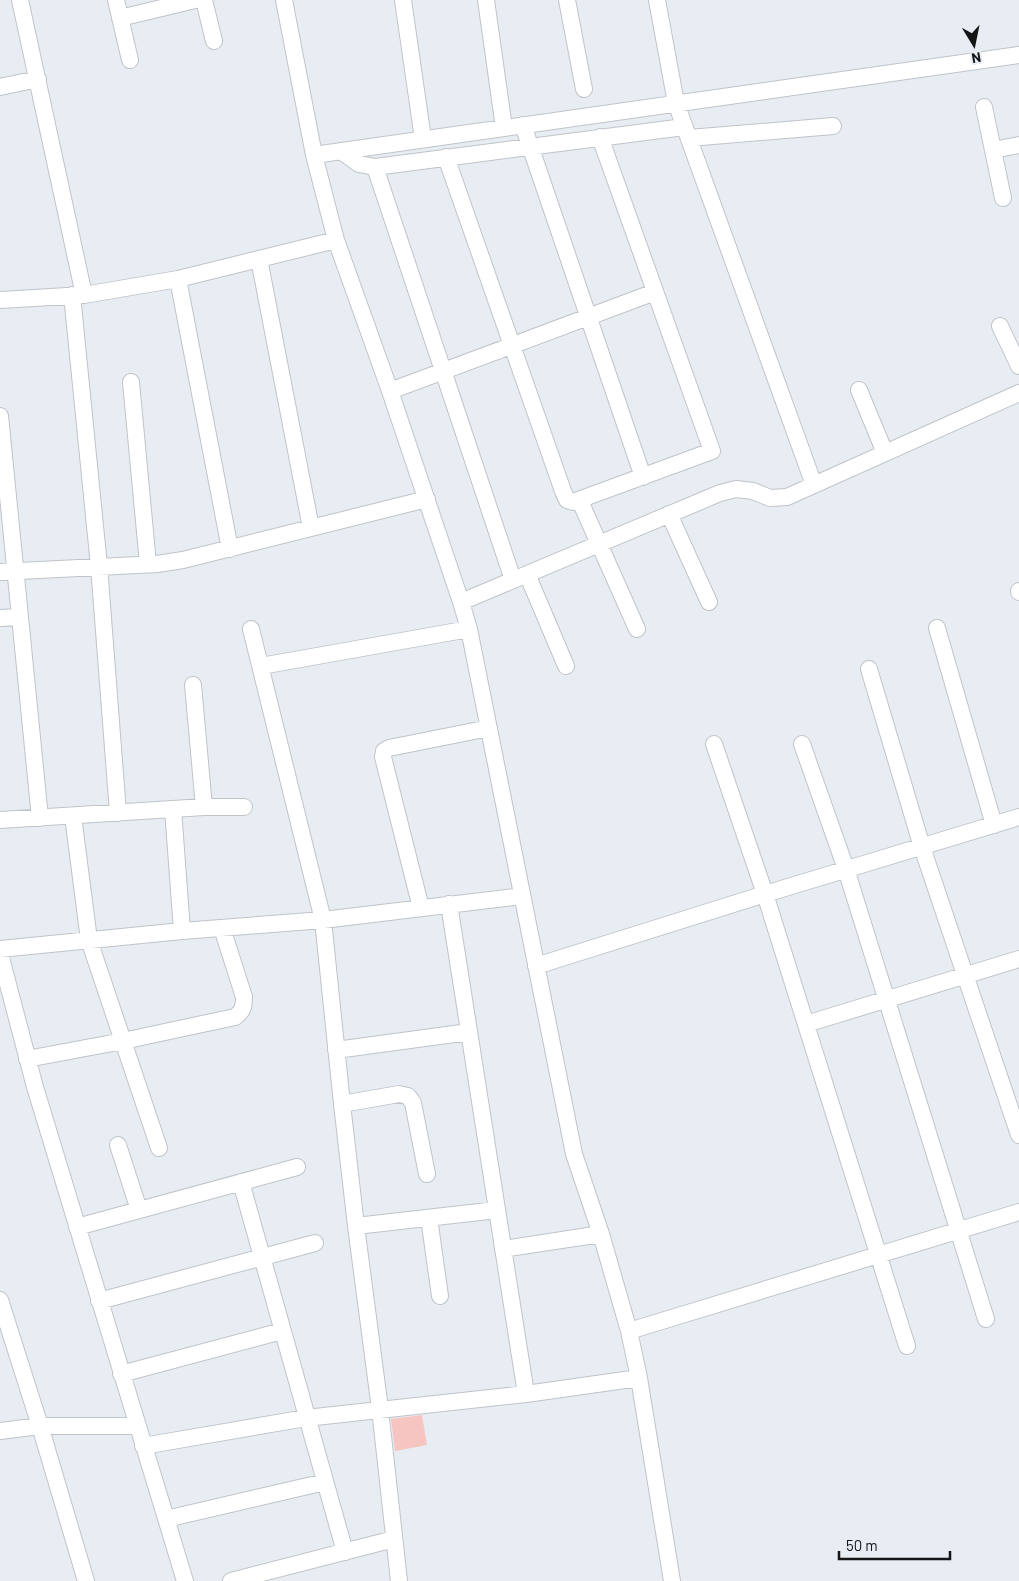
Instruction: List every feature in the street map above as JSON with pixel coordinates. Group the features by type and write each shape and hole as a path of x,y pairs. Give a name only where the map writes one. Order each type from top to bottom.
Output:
{"street":[{"path":"20,0 56,160 78,295 118,813"},
{"path":"116,0 130,60"},
{"path":"120,18 195,0"},
{"path":"204,0 214,42"},
{"path":"284,0 314,155 336,240 427,499 469,629 574,1154 601,1234 629,1331 639,1378 672,1581"},
{"path":"403,0 423,139"},
{"path":"486,0 504,128"},
{"path":"567,0 584,90"},
{"path":"657,0 676,104 814,485"},
{"path":"314,155 1019,55"},
{"path":"0,87 38,79"},
{"path":"984,107 1003,198"},
{"path":"523,125 643,477"},
{"path":"341,151 359,164 375,167 600,137 834,126"},
{"path":"446,157 563,491 567,500 573,502 712,451 600,137"},
{"path":"993,150 1019,145"},
{"path":"375,167 443,371 520,577 566,666"},
{"path":"0,300 78,295 178,279 336,240"},
{"path":"258,259 311,528"},
{"path":"178,279 230,549"},
{"path":"390,391 655,292"},
{"path":"1000,326 1019,366"},
{"path":"131,382 148,564"},
{"path":"859,390 885,453"},
{"path":"461,602 720,493 736,489 753,491 770,498 787,497 1019,394"},
{"path":"0,416 8,571 20,617 40,818"},
{"path":"8,571 148,564 184,560 427,499"},
{"path":"580,501 637,629"},
{"path":"669,514 709,602"},
{"path":"0,618 20,617"},
{"path":"251,628 323,920 356,1226 380,1409 399,1581"},
{"path":"937,628 994,825"},
{"path":"261,666 469,629"},
{"path":"869,669 922,846 1019,1135"},
{"path":"193,685 204,807"},
{"path":"421,908 383,757 384,751 389,748 489,728"},
{"path":"714,744 765,894 907,1346"},
{"path":"802,744 846,869 957,1231 986,1319"},
{"path":"0,820 204,807 244,807"},
{"path":"173,809 182,931"},
{"path":"73,816 89,940 159,1148"},
{"path":"536,966 1019,817"},
{"path":"0,949 182,931 323,920 522,896"},
{"path":"449,904 526,1394"},
{"path":"27,1059 235,1017 242,1012 244,997 222,928"},
{"path":"0,954 27,1059 185,1581"},
{"path":"806,1024 1019,959"},
{"path":"336,1050 469,1032"},
{"path":"342,1104 399,1094 408,1096 413,1104 427,1174"},
{"path":"118,1145 139,1210"},
{"path":"77,1226 297,1167"},
{"path":"241,1182 345,1552"},
{"path":"356,1226 497,1210"},
{"path":"629,1331 1019,1212"},
{"path":"429,1218 440,1296"},
{"path":"503,1249 601,1234"},
{"path":"99,1301 315,1243"},
{"path":"0,1300 86,1581"},
{"path":"122,1374 282,1331"},
{"path":"143,1446 306,1418 526,1394 639,1378"},
{"path":"0,1431 40,1426 137,1426"},
{"path":"166,1518 325,1482"},
{"path":"231,1581 394,1539"}],"building":[{"path":"422,1415 427,1445 395,1451 391,1419"}]}
